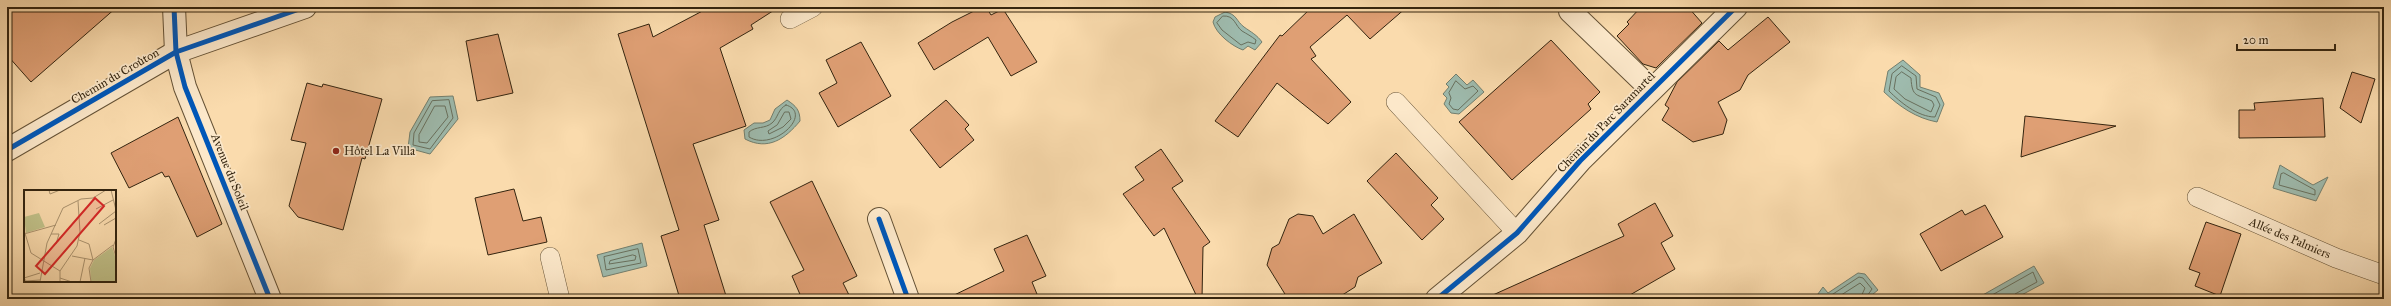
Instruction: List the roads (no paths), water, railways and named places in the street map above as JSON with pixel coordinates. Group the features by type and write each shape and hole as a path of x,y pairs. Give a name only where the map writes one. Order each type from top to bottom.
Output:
{"street":[{"name":"Avenue du Soleil","path":"174,7 176,52 185,87 270,299"},
{"name":"Chemin du Croûton","path":"7,150 176,52 306,7"},
{"name":"Chemin du Parc Saramartel","path":"1437,299 1517,233 1580,161 1651,89 1736,7"},
{"name":"Chemin du Parc Saramartel","path":"1570,12 1651,89"},
{"path":"879,220 908,299"}],"lane":[{"path":"790,19 813,7"},
{"path":"1396,102 1517,233"},
{"name":"Allée des Palmiers","path":"2197,197 2336,258 2384,275"},
{"path":"550,257 560,299"}],"water":[{"path":"1225,12 1232,14 1241,25 1256,35 1262,42 1255,50 1248,46 1243,50 1229,43 1217,31 1213,22 1215,17"},
{"path":"1903,60 1920,75 1920,87 1939,93 1944,104 1937,122 1915,115 1884,92 1888,71"},
{"path":"1456,74 1467,85 1473,80 1484,92 1459,114 1451,113 1444,104 1447,98 1443,94 1449,87 1446,84"},
{"path":"453,96 458,119 430,154 408,148 410,132 430,97"},
{"path":"787,100 797,109 800,121 788,133 782,138 769,143 761,144 745,139 744,130 754,123 763,123 770,120 775,109"},
{"path":"2280,165 2313,185 2328,177 2316,201 2273,188"},
{"path":"642,243 647,266 603,277 597,255"},
{"path":"2034,266 2044,283 2014,299 1982,299 1981,296"},
{"path":"1858,273 1865,274 1878,290 1867,299 1815,298 1823,287 1828,293"}],"place":[{"name":"Hôtel La Villa","path":"336,151"}]}
